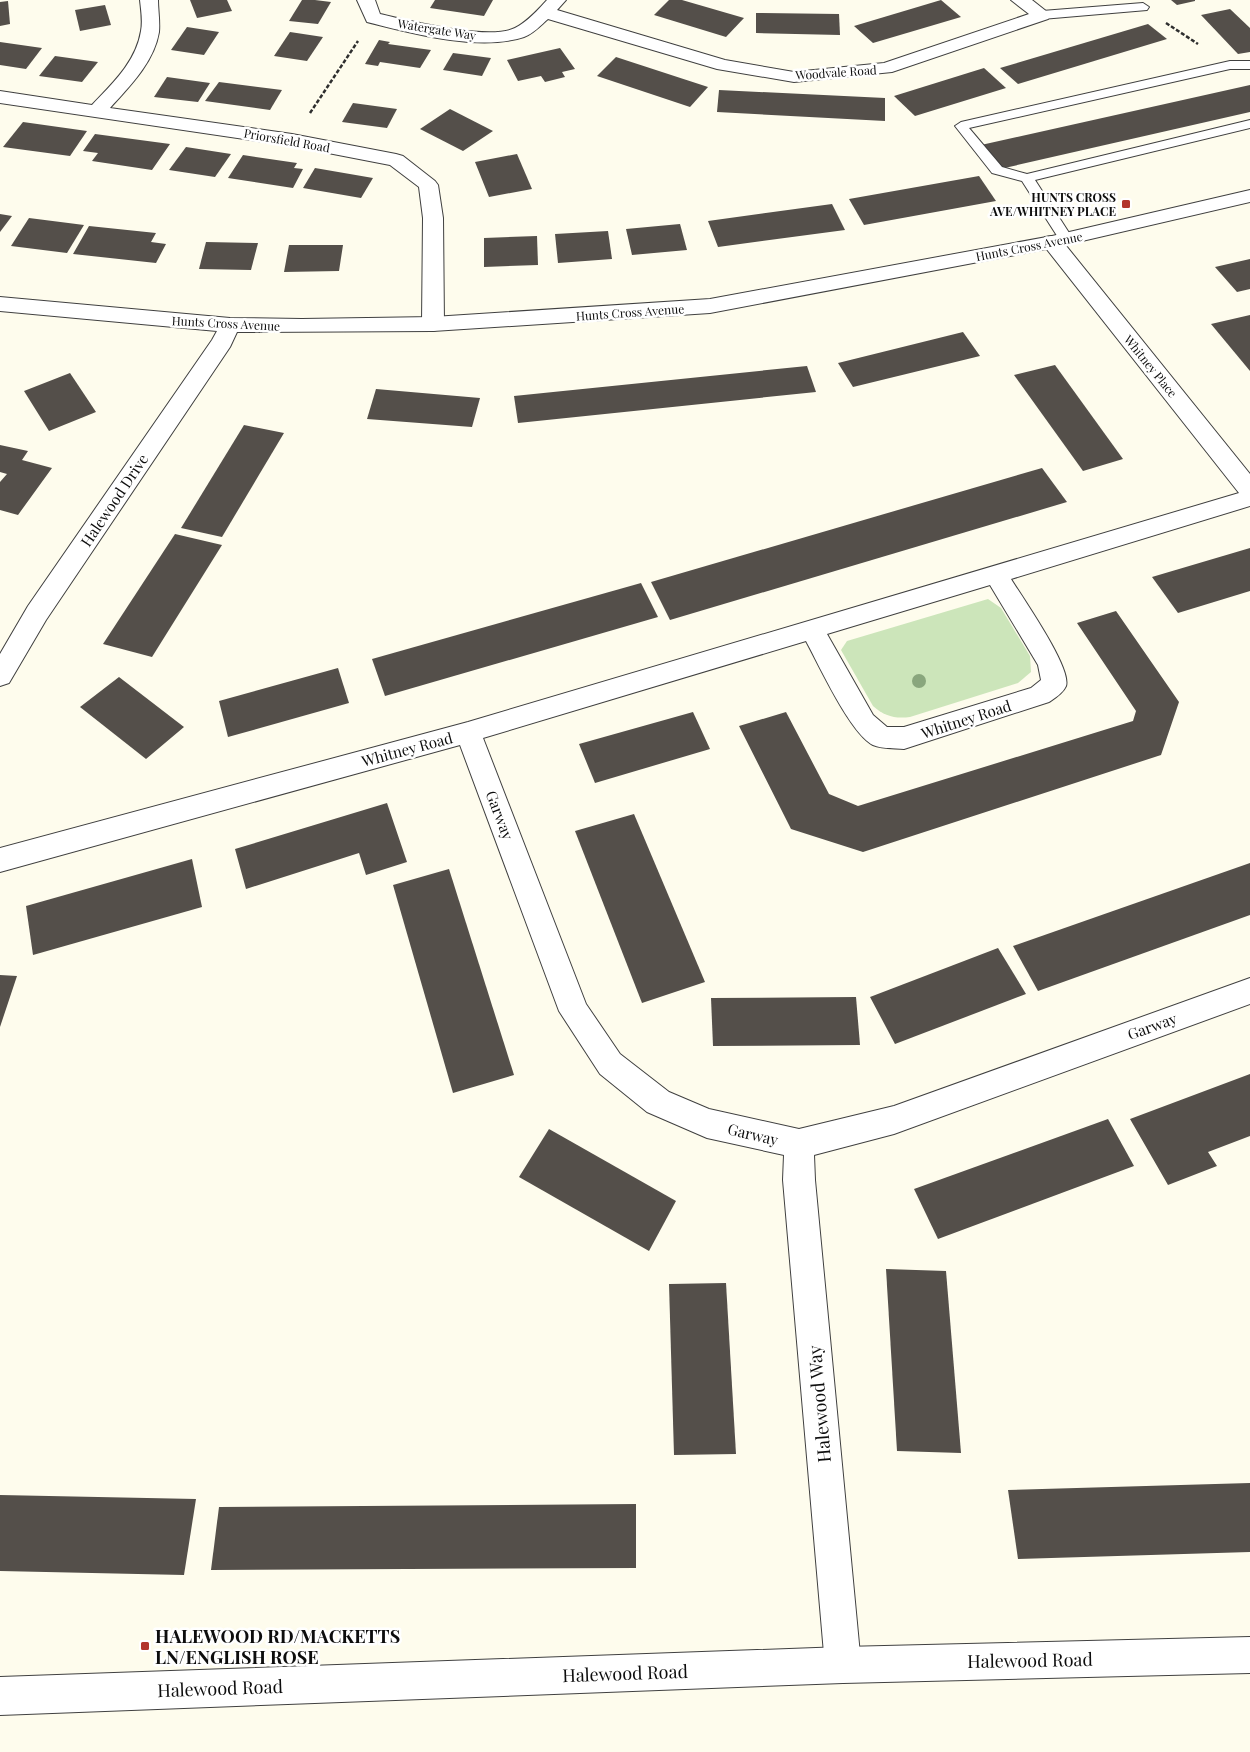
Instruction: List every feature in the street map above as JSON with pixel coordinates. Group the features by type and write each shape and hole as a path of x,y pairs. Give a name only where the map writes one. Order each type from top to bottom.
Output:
{"street":[{"path":"96,111 140,60 150,32 149,0"},
{"path":"366,0 373,18"},
{"path":"1020,0 1042,15"},
{"name":"Watergate Way","path":"373,18 426,29 491,37 520,33 551,6"},
{"name":"Woodvale Road","path":"551,6 723,65 794,77 886,68 1042,15"},
{"name":"Priorsfield Road","path":"0,97 292,140 396,160 428,185 433,218 433,324"},
{"name":"Hunts Cross Avenue","path":"0,304 230,325 302,326 433,324 710,306 1059,240 1250,196"},
{"name":"Whitney Place","path":"1059,240 1250,490"},
{"name":"Halewood Drive","path":"0,676 37,613 222,342 230,325"},
{"name":"Whitney Road","path":"0,860 468,732 1250,498"},
{"name":"Whitney Road","path":"811,628 864,722 881,738 904,738 1040,695 1054,684 1050,664 996,575"},
{"name":"Garway","path":"468,732 574,1011 610,1064 658,1102 699,1120 799,1144 894,1120 1250,991"},
{"name":"Halewood Way","path":"799,1144 799,1180 843,1665"},
{"name":"Halewood Road","path":"0,1696 843,1665 1250,1656"}],"lane":[{"path":"1042,15 1143,8"},
{"path":"1250,65 1230,65 961,126 997,170 1027,178 1250,124"},
{"path":"1027,178 1059,240"}],"path":[{"path":"1143,8 1230,65"},
{"path":"292,140 373,18"}],"green space":[{"path":"988,599 1001,608 1030,656 1031,672 1018,683 910,717 899,718 890,716 873,706 841,650 847,641"}],"building":[{"path":"190,0 227,0 232,11 197,18"},
{"path":"302,0 331,2 318,24 289,21"},
{"path":"435,0 493,0 484,16 430,8"},
{"path":"669,0 682,0 744,18 726,37 654,15"},
{"path":"941,0 961,17 873,43 854,26"},
{"path":"1171,0 1195,0 1195,1 1177,5"},
{"path":"8,1 10,24 0,26 0,2"},
{"path":"105,5 111,25 80,31 75,10"},
{"path":"1230,9 1250,28 1250,52 1238,54 1201,15"},
{"path":"756,13 839,14 840,35 756,33"},
{"path":"1148,24 1167,39 1018,84 1000,68"},
{"path":"187,27 219,32 204,55 171,50"},
{"path":"290,32 323,37 307,61 274,56"},
{"path":"379,40 390,42 388,44 431,50 420,68 380,62 378,66 365,64"},
{"path":"0,42 42,48 26,69 0,65"},
{"path":"560,48 575,69 562,72 565,77 545,82 541,76 518,81 507,60"},
{"path":"453,53 491,58 482,76 443,70"},
{"path":"55,56 98,62 82,82 39,76"},
{"path":"616,57 708,87 690,107 597,76"},
{"path":"984,68 1006,88 915,116 894,96"},
{"path":"167,77 210,83 198,102 154,97"},
{"path":"219,82 282,90 270,110 205,101"},
{"path":"1250,85 1250,112 1000,169 981,145"},
{"path":"719,90 885,98 885,121 717,112"},
{"path":"353,103 397,109 387,128 342,122"},
{"path":"450,109 493,131 463,151 420,129"},
{"path":"23,122 87,131 70,156 3,147"},
{"path":"95,134 170,144 152,170 92,161 98,153 83,151"},
{"path":"186,147 231,154 215,177 169,170"},
{"path":"517,154 532,189 489,197 475,162"},
{"path":"243,155 297,163 294,168 303,169 293,188 228,178"},
{"path":"315,168 373,178 361,198 303,188"},
{"path":"979,176 996,201 864,225 849,199"},
{"path":"832,204 845,230 718,247 708,221"},
{"path":"0,214 12,216 0,232"},
{"path":"29,218 84,225 67,253 11,246"},
{"path":"680,224 687,250 632,255 626,229"},
{"path":"89,226 156,233 151,242 166,244 156,263 73,254"},
{"path":"608,231 612,259 558,263 555,234"},
{"path":"537,236 538,265 484,267 484,238"},
{"path":"206,242 258,243 251,270 199,269"},
{"path":"289,245 343,245 339,271 284,272"},
{"path":"1250,259 1250,289 1237,292 1215,267"},
{"path":"1250,315 1250,371 1211,324"},
{"path":"963,332 980,356 853,387 838,363"},
{"path":"1055,365 1123,459 1083,471 1014,375"},
{"path":"807,366 816,392 518,423 514,396"},
{"path":"70,373 96,412 49,431 24,391"},
{"path":"376,389 480,398 472,427 367,419"},
{"path":"244,425 284,433 222,537 181,528"},
{"path":"0,445 28,451 22,460 52,468 18,515 0,510 0,482 7,474 0,472"},
{"path":"1042,468 1067,502 670,620 651,582"},
{"path":"175,534 222,545 152,657 103,644"},
{"path":"1250,548 1250,591 1178,613 1152,577"},
{"path":"641,583 658,617 385,696 372,659"},
{"path":"1116,611 1179,702 1161,755 863,852 791,829 739,726 786,712 829,794 858,806 1133,721 1136,711 1077,623"},
{"path":"338,668 349,703 228,737 219,701"},
{"path":"119,677 184,727 146,759 80,707"},
{"path":"693,712 710,749 595,783 579,744"},
{"path":"387,803 407,862 366,875 359,853 246,889 235,849"},
{"path":"634,814 705,982 642,1003 575,831"},
{"path":"192,859 202,907 33,955 26,906"},
{"path":"1250,863 1250,915 1038,991 1013,946"},
{"path":"449,869 514,1075 453,1093 393,885"},
{"path":"998,948 1026,994 895,1044 870,997"},
{"path":"0,975 17,976 0,1027"},
{"path":"856,997 860,1045 713,1046 711,998"},
{"path":"1250,1074 1250,1136 1208,1152 1217,1166 1168,1185 1130,1119"},
{"path":"1108,1119 1134,1166 938,1239 914,1189"},
{"path":"549,1129 676,1201 649,1251 519,1177"},
{"path":"886,1269 946,1271 961,1453 897,1451"},
{"path":"726,1283 736,1454 674,1455 669,1284"},
{"path":"1250,1483 1250,1552 1018,1559 1008,1490"},
{"path":"0,1495 196,1499 184,1575 0,1571"},
{"path":"636,1504 636,1568 211,1570 219,1507"}],"place":[{"name":"HUNTS CROSS AVE/WHITNEY PLACE","path":"1126,204"},
{"name":"HALEWOOD RD/MACKETTS LN/ENGLISH ROSE","path":"145,1646"}]}
